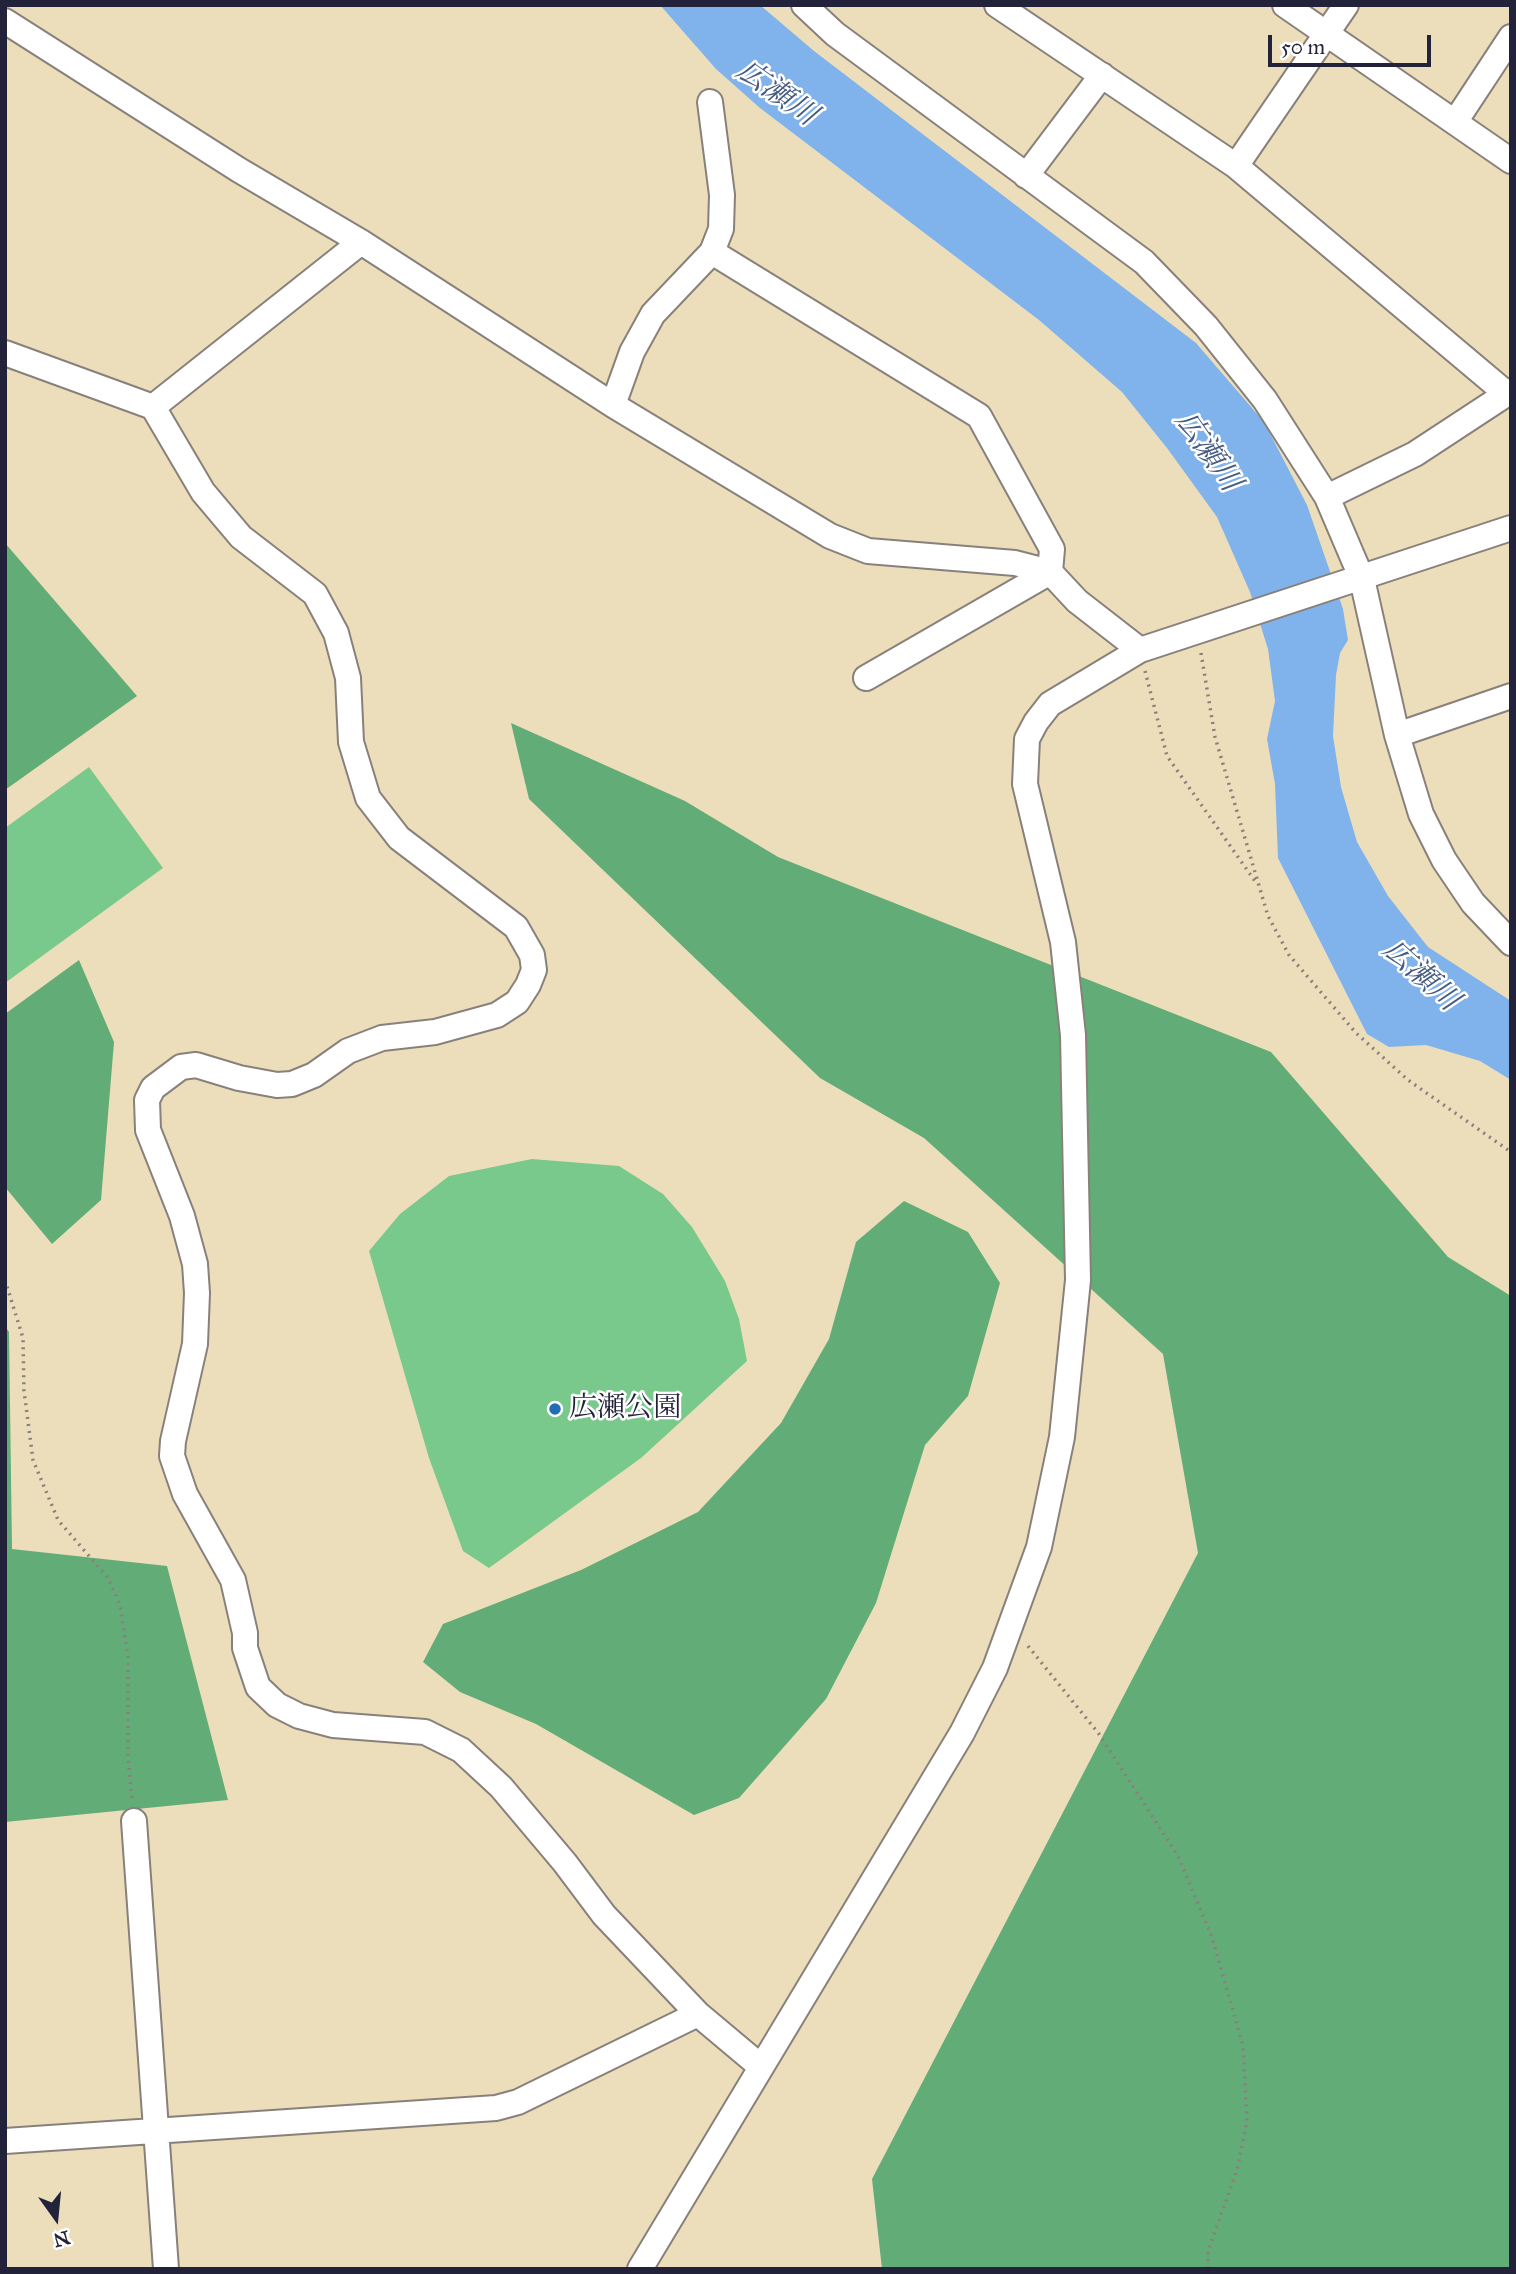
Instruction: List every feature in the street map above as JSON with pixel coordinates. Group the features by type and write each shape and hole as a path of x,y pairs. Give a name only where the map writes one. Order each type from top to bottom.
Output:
{"street":[{"path":"804,5 835,34 1144,262 1206,326 1283,426 1327,497 1356,581 1396,735 1421,814 1444,860 1473,903 1511,943"},
{"path":"997,5 1027,13 1102,75 1236,166 1509,393 1415,454 1327,497"},
{"path":"1284,5 1511,161"},
{"path":"1236,166 1346,5"},
{"path":"5,21 239,170 361,242 613,405 830,536 868,551 1015,563 1050,572 1077,601 1140,650"},
{"path":"1455,122 1511,37"},
{"path":"1026,176 1102,75"},
{"path":"613,405 632,352 653,314 712,252 721,229 722,195 710,102"},
{"path":"153,407 361,242"},
{"path":"712,252 979,416 1052,549 1050,572"},
{"path":"5,353 153,407 204,492 241,537 315,594 336,633 348,678 351,742 368,798 399,838 516,927 528,944 534,970 517,1002 497,1015 435,1032 382,1038 348,1051 314,1075 292,1084 277,1085 239,1078 196,1065 181,1067 153,1088 145,1112 148,1130 182,1216 195,1264 196,1283 195,1344 172,1456 185,1494 233,1580 245,1633 245,1648 258,1687 277,1705 299,1716 333,1725 425,1732 461,1749 501,1787 565,1863 604,1915 698,2014 760,2066"},
{"path":"640,2269 962,1733 995,1668 1039,1547 1062,1437 1078,1280 1072,1022 1063,942 1025,784 1027,739 1049,704 1140,650 1511,528"},
{"path":"866,678 1050,572"},
{"path":"1396,735 1511,696"},
{"path":"134,1821 166,2269"},
{"path":"5,2141 496,2108 518,2102 698,2014"}],"path":[{"path":"1200,644 1215,737 1268,916 1289,955 1356,1033 1408,1080 1511,1152"},
{"path":"1140,650 1167,756 1260,889"},
{"path":"5,1280 23,1338 24,1391 33,1460 58,1520 108,1578 120,1605 128,1657 128,1755 134,1821"},
{"path":"1011,1625 1099,1734 1171,1845 1212,1937 1243,2046 1247,2121 1237,2170 1208,2251 1208,2269"}],"green space":[{"path":"5,543 137,696 5,790"},
{"path":"511,723 685,801 778,857 1271,1052 1448,1257 1511,1296 1511,2269 882,2269 872,2179 1198,1553 1163,1354 924,1138 820,1078 529,799"},
{"path":"89,767 163,868 5,983 5,828"},
{"path":"79,960 114,1042 101,1200 52,1244 5,1187 5,1014"},
{"name":"広瀬公園","path":"532,1159 619,1166 663,1194 692,1227 725,1281 739,1319 747,1361 641,1458 489,1568 463,1551 429,1458 369,1251 400,1214 449,1176"},
{"path":"904,1201 968,1232 1000,1283 968,1396 925,1445 876,1603 826,1699 739,1798 694,1815 536,1724 460,1692 423,1662 443,1624 581,1570 698,1512 781,1423 829,1339 856,1242"},
{"path":"5,1326 9,1332 12,1549 167,1566 228,1800 5,1822"}],"water":[{"name":"広瀬川","path":"660,5 760,5 814,51 1196,343 1264,422 1307,505 1343,609 1348,640 1340,653 1336,675 1333,736 1341,787 1357,842 1388,896 1428,947 1511,1001 1511,1080 1480,1061 1426,1045 1389,1047 1367,1034 1278,858 1275,784 1267,739 1275,701 1268,649 1250,592 1217,517 1167,448 1122,392 1039,320 760,108 716,69"}],"place":[{"name":"広瀬公園","path":"555,1409"}]}
